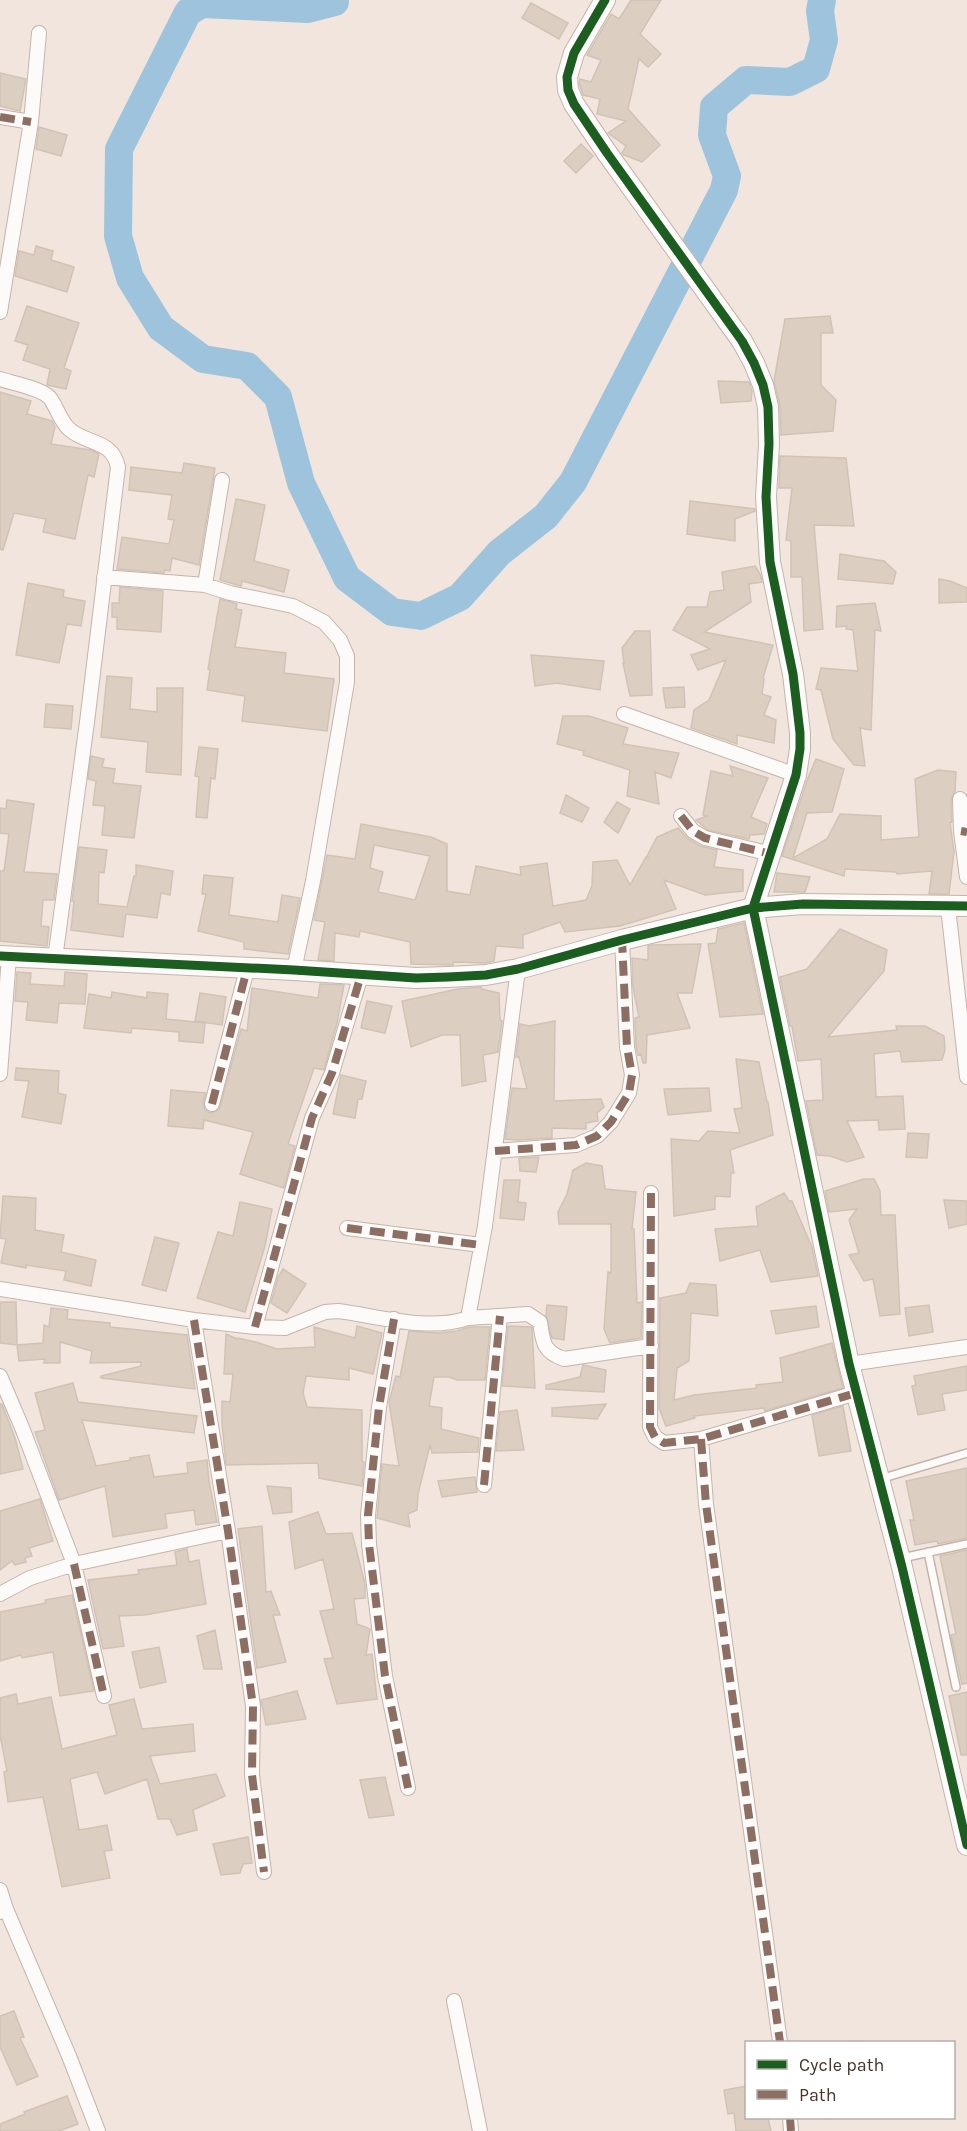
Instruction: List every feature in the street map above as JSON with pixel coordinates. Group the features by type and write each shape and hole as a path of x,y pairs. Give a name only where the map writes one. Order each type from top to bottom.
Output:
{"street":[{"path":"605,0 574,53 567,77 568,90 574,104 742,341 763,385 768,407 769,444 766,497 769,551 793,674 800,749 796,775 753,908 849,1364 900,1559 967,1845"},
{"path":"0,312 32,122 39,33"},
{"path":"0,117 32,122"},
{"path":"0,379 50,397 54,408 68,428 80,436 105,446 116,456 118,467 55,959"},
{"path":"205,585 222,480"},
{"path":"104,577 205,585 293,606 324,622 340,640 347,656 347,682 309,903 294,970"},
{"path":"624,714 796,775"},
{"path":"960,799 967,877"},
{"path":"681,816 693,831 705,838 771,854"},
{"path":"0,1074 5,957 416,978 486,975 518,969 622,940 753,908 803,904 957,907 967,1077"},
{"path":"495,1151 576,1145 597,1136 611,1122 629,1093 632,1075 627,1047 622,940"},
{"path":"212,1104 247,969"},
{"path":"468,1318 495,1151 518,969"},
{"path":"255,1327 312,1118 332,1073 361,975"},
{"path":"651,1193 651,1427 655,1437 664,1443 701,1439 856,1393"},
{"path":"347,1228 481,1245"},
{"path":"0,1289 194,1320 255,1327 285,1328 325,1312 443,1323 456,1323 468,1318 528,1314 540,1322 546,1349 554,1356 564,1359 651,1346"},
{"path":"484,1485 500,1316"},
{"path":"394,1319 379,1407 368,1515 369,1544 386,1676 408,1788"},
{"path":"194,1320 253,1706 252,1775 264,1872"},
{"path":"849,1364 967,1347"},
{"path":"0,1376 74,1564 104,1696"},
{"path":"701,1439 706,1504 780,2041"},
{"path":"0,1594 30,1578 74,1564 228,1531"},
{"path":"0,1890 3,1910 69,2056 98,2131"},
{"path":"454,2001 480,2131"}],"lane":[{"path":"879,1480 967,1453"},
{"path":"900,1559 967,1544"},
{"path":"928,1552 956,1686"}],"building":[{"path":"631,0 661,0 640,34 661,54 648,67 639,59 628,109 660,145 642,162 624,155 622,153 626,146 608,133 626,121 597,114 600,99 583,95 579,83 580,79 591,82 601,60 587,55 611,14 619,19"},
{"path":"531,3 568,23 559,39 522,18"},
{"path":"0,73 26,79 20,111 0,106"},
{"path":"39,127 67,135 61,156 36,149"},
{"path":"581,144 593,156 576,173 564,161"},
{"path":"36,246 53,251 51,260 74,267 67,292 15,276 19,251 34,255"},
{"path":"27,306 79,323 64,368 71,371 66,389 47,385 50,369 23,360 28,345 15,341"},
{"path":"830,316 833,333 821,333 821,385 836,400 833,431 781,435 780,406 774,381 785,319"},
{"path":"718,381 749,382 752,391 751,401 721,403"},
{"path":"0,392 31,401 27,414 52,421 55,427 51,444 91,450 99,454 94,477 88,475 75,539 43,532 46,519 14,513 3,550 0,549"},
{"path":"780,456 846,458 854,526 814,525 823,629 804,631 802,577 791,577 791,541 786,540 792,488 779,488"},
{"path":"184,463 215,468 199,565 172,558 170,571 165,570 164,573 117,569 122,537 169,544 174,520 168,519 172,495 129,490 131,467 182,473"},
{"path":"236,499 265,505 254,561 289,570 284,592 242,581 241,586 220,580"},
{"path":"690,501 755,509 755,511 735,519 735,541 687,534"},
{"path":"840,554 884,561 896,572 893,584 838,579"},
{"path":"755,566 762,582 749,584 751,602 704,632 773,645 763,678 762,694 771,697 764,715 776,720 774,743 737,735 737,744 691,728 694,710 709,700 726,660 698,670 691,655 710,649 673,630 687,607 707,607 710,592 724,590 722,572"},
{"path":"939,579 967,588 967,602 939,603"},
{"path":"28,583 64,590 63,597 85,601 81,626 67,624 59,663 16,655"},
{"path":"120,587 163,591 161,632 117,629 117,617 112,617 112,603 119,603"},
{"path":"220,599 237,604 236,609 242,610 235,647 286,653 284,673 334,679 327,731 242,721 245,696 207,690 210,670 208,669"},
{"path":"875,603 881,631 875,630 871,730 860,728 865,766 854,765 833,739 821,690 816,689 821,668 858,671 853,630 846,629 847,626 836,627 837,606"},
{"path":"635,631 650,631 652,695 630,696 622,648"},
{"path":"531,655 604,661 600,690 557,683 535,686"},
{"path":"107,676 132,678 130,709 157,712 157,688 183,688 181,775 146,772 148,742 101,737"},
{"path":"684,687 685,707 666,708 663,688"},
{"path":"46,704 73,706 71,729 44,727"},
{"path":"563,716 589,716 628,728 623,744 679,753 671,778 655,772 659,804 627,796 630,770 583,755 584,751 557,744"},
{"path":"199,747 218,749 215,779 211,778 207,818 196,817 199,777 195,776"},
{"path":"91,756 104,759 102,767 115,769 113,783 141,786 134,838 102,835 105,806 93,805 96,781 88,779"},
{"path":"816,759 844,769 832,812 807,813 793,858 827,839 840,814 881,816 881,840 919,837 915,779 938,770 956,772 955,791 951,799 952,822 950,823 954,851 949,894 929,894 932,871 897,874 896,872 845,869 844,876 782,856"},
{"path":"730,766 768,778 751,817 767,824 764,834 750,835 749,839 708,830 696,820 707,816 703,815 711,771 733,776"},
{"path":"566,795 589,808 582,822 560,813"},
{"path":"7,800 34,804 24,872 57,874 54,900 43,900 41,926 49,927 47,946 0,941 0,871 4,871 9,834 0,833 0,808 6,809"},
{"path":"617,802 630,809 618,833 604,822"},
{"path":"361,824 431,837 447,844 447,891 470,895 476,866 521,875 520,867 547,863 553,906 586,900 592,886 593,862 617,860 630,885 648,857 657,837 678,828 688,839 700,846 717,850 714,867 743,870 743,891 705,895 664,880 676,909 620,926 565,932 560,922 523,935 523,948 496,946 494,961 485,963 411,964 410,942 360,931 359,937 335,933 334,961 318,960 325,922 314,920 327,855 355,859","holes":["374,845 430,856 415,900 378,892 383,872 370,868"]},
{"path":"79,847 107,850 104,873 99,872 98,904 127,907 134,876 136,876 136,865 173,871 170,895 161,893 157,918 126,914 123,937 71,930"},
{"path":"777,873 810,877 805,892 774,892"},
{"path":"204,875 233,878 229,915 278,922 282,895 300,898 288,954 244,949 244,942 198,931 206,894 202,894"},
{"path":"744,923 763,1014 720,1017 708,944 716,943 718,929"},
{"path":"840,929 887,950 884,971 828,1037 897,1030 896,1026 925,1026 944,1036 945,1050 942,1060 902,1062 900,1051 874,1054 876,1097 903,1096 905,1129 879,1130 878,1120 847,1121 864,1157 847,1162 830,1156 817,1155 806,1101 823,1100 821,1059 798,1061 780,977 807,969"},
{"path":"701,944 692,993 677,993 690,1028 647,1035 646,1063 643,1063 636,1046 635,1018 639,1017 633,987 632,958 648,960 648,946 652,945"},
{"path":"17,972 31,973 30,984 64,986 65,972 87,974 85,1004 59,1003 57,1023 26,1020 28,1002 15,1001"},
{"path":"320,984 344,985 337,1023 324,1070 314,1068 288,1144 295,1146 284,1188 240,1174 253,1132 204,1120 203,1129 168,1126 171,1090 206,1093 203,1102 205,1110 210,1113 219,1110 241,1029 247,1031 252,988 318,998"},
{"path":"481,987 499,993 500,1020 502,1021 498,1052 483,1055 486,1081 462,1086 460,1035 442,1035 411,1047 402,1001 458,989"},
{"path":"112,992 147,998 147,992 168,994 166,1019 205,1023 203,1043 179,1041 179,1032 132,1028 131,1033 84,1028 89,994 111,998"},
{"path":"200,993 226,997 222,1025 195,1021"},
{"path":"367,1001 392,1006 385,1033 361,1028"},
{"path":"555,1021 554,1101 601,1099 604,1107 597,1113 598,1121 586,1123 586,1129 552,1128 552,1138 505,1139 512,1088 527,1089 519,1057 516,1057 520,1024 529,1026"},
{"path":"736,1059 759,1062 773,1135 730,1150 734,1173 731,1173 730,1197 715,1196 715,1209 674,1216 671,1139 699,1141 708,1131 740,1133 734,1109 742,1108"},
{"path":"16,1068 59,1071 58,1093 66,1095 61,1124 22,1117 29,1081 15,1080"},
{"path":"341,1075 366,1081 362,1099 358,1099 355,1118 333,1114"},
{"path":"709,1088 711,1111 668,1115 664,1089"},
{"path":"908,1133 929,1134 927,1158 906,1157"},
{"path":"539,1157 536,1172 520,1171 519,1158"},
{"path":"586,1163 602,1166 605,1189 636,1192 632,1229 634,1229 637,1303 642,1302 641,1338 610,1343 604,1329 608,1272 611,1273 611,1224 559,1224 558,1212 567,1194 573,1170"},
{"path":"864,1179 874,1179 880,1191 881,1215 895,1215 900,1314 880,1316 873,1279 864,1281 849,1255 859,1253 849,1220 857,1209 829,1212 825,1191"},
{"path":"504,1180 520,1180 518,1202 526,1203 524,1220 500,1218"},
{"path":"784,1193 789,1201 792,1201 812,1247 818,1276 771,1282 760,1250 720,1261 715,1229 758,1226 756,1207"},
{"path":"3,1196 36,1198 35,1230 64,1235 61,1252 96,1260 91,1286 64,1280 66,1271 26,1265 26,1268 1,1263 6,1239 0,1238"},
{"path":"944,1200 967,1201 967,1224 949,1228"},
{"path":"240,1202 272,1209 265,1246 245,1312 197,1298 218,1232 233,1236"},
{"path":"155,1237 179,1243 166,1291 142,1285"},
{"path":"283,1269 306,1284 287,1313 271,1303 278,1277"},
{"path":"690,1283 716,1285 718,1316 691,1313 689,1361 677,1368 674,1400 783,1382 780,1358 832,1343 843,1388 765,1411 764,1408 694,1416 695,1418 666,1426 659,1408 660,1298 686,1293"},
{"path":"0,1302 16,1302 17,1345 0,1343"},
{"path":"547,1305 567,1307 564,1340 552,1338 546,1316"},
{"path":"929,1305 933,1332 909,1336 905,1308"},
{"path":"816,1306 819,1327 776,1334 771,1311"},
{"path":"51,1308 68,1310 67,1319 110,1323 110,1327 187,1335 195,1389 101,1378 101,1376 141,1366 141,1362 90,1363 92,1351 60,1342 60,1363 44,1363 45,1359 19,1361 17,1345 43,1343 44,1325 49,1327"},
{"path":"357,1326 382,1333 373,1374 349,1368 349,1380 306,1376 303,1393 307,1407 362,1410 362,1461 364,1462 362,1486 319,1478 318,1463 226,1465 222,1401 230,1402 233,1374 224,1374 226,1334 277,1349 315,1347 314,1327 355,1338"},
{"path":"508,1326 532,1327 535,1388 502,1386"},
{"path":"469,1327 490,1327 485,1380 434,1377 429,1406 442,1408 441,1429 479,1438 478,1452 432,1453 430,1445 418,1494 417,1510 408,1514 410,1527 377,1518 382,1464 399,1466 389,1402 396,1376 400,1377 409,1331 438,1333"},
{"path":"583,1365 606,1370 604,1392 546,1389 546,1385 580,1377"},
{"path":"967,1366 967,1390 942,1394 945,1410 918,1415 912,1386 916,1385 914,1376"},
{"path":"73,1383 78,1402 197,1416 194,1433 82,1420 96,1466 149,1455 154,1477 188,1473 187,1463 207,1460 217,1522 196,1525 194,1510 165,1514 167,1528 113,1537 105,1486 59,1500 35,1432 45,1430 35,1393"},
{"path":"0,1404 2,1404 15,1438 23,1469 0,1474"},
{"path":"606,1404 597,1419 552,1416 552,1408"},
{"path":"843,1406 851,1451 819,1456 812,1415"},
{"path":"517,1410 524,1450 496,1451 500,1412"},
{"path":"967,1468 967,1538 938,1544 937,1541 915,1545 910,1520 914,1520 906,1481"},
{"path":"475,1477 477,1492 442,1497 438,1481"},
{"path":"267,1486 291,1488 292,1512 273,1514"},
{"path":"40,1499 53,1541 29,1548 32,1556 25,1558 26,1562 15,1565 12,1561 0,1570 0,1511"},
{"path":"318,1512 326,1534 352,1533 365,1584 365,1598 354,1599 357,1624 370,1629 366,1655 372,1654 377,1699 337,1704 324,1659 333,1658 320,1611 334,1609 323,1559 295,1569 289,1522"},
{"path":"262,1526 266,1592 271,1591 280,1615 273,1615 286,1662 257,1668 238,1529"},
{"path":"187,1549 189,1562 199,1560 206,1604 145,1615 119,1616 124,1646 103,1649 88,1580 139,1574 138,1570 177,1565 175,1552"},
{"path":"967,1550 967,1683 962,1684 951,1635 956,1634 940,1556"},
{"path":"72,1595 94,1691 60,1696 53,1652 22,1658 21,1655 0,1661 0,1612 46,1603 45,1600"},
{"path":"215,1630 222,1669 204,1669 197,1636"},
{"path":"159,1647 166,1682 140,1688 132,1652"},
{"path":"297,1691 306,1719 266,1725 261,1700"},
{"path":"967,1692 967,1755 961,1755 949,1696"},
{"path":"16,1694 18,1704 51,1697 62,1749 117,1735 109,1705 134,1699 142,1729 193,1724 195,1751 150,1756 160,1784 216,1774 225,1796 193,1810 197,1830 177,1835 170,1819 158,1819 147,1779 105,1794 97,1772 70,1779 79,1830 107,1825 112,1850 104,1851 110,1878 62,1887 43,1797 8,1802 4,1772 7,1771 0,1735 0,1698"},
{"path":"385,1777 394,1815 369,1818 360,1780"},
{"path":"248,1837 252,1863 243,1864 240,1873 221,1875 213,1844"},
{"path":"14,2011 24,2037 20,2038 38,2076 17,2085 0,2047 0,2016"},
{"path":"745,2086 745,2119 768,2119 771,2131 736,2131 734,2113 728,2114 724,2090"},
{"path":"67,2096 78,2124 59,2131 0,2131 0,2124 25,2114 24,2112"}],"waterway":[{"path":"335,0 335,2 308,9 202,4 188,12 119,149 118,236 130,278 161,328 203,359 247,366 278,397 301,483 347,578 392,612 421,616 460,597 499,553 546,516 573,482 724,190 727,176 712,135 714,107 746,80 790,82 816,69 824,40 820,11 822,0"}],"marked path":[{"path":"0,117 31,122"},
{"path":"681,816 693,831 705,838 771,854"},
{"path":"961,831 967,832"},
{"path":"495,1151 576,1145 597,1136 611,1122 629,1093 632,1075 627,1047 622,940"},
{"path":"212,1104 247,969"},
{"path":"255,1327 312,1118 332,1073 361,975"},
{"path":"651,1193 650,1427 655,1437 664,1443 701,1439 856,1393"},
{"path":"347,1228 481,1245"},
{"path":"484,1485 500,1316"},
{"path":"394,1319 379,1407 368,1515 369,1544 385,1676 408,1788"},
{"path":"194,1320 253,1706 252,1775 264,1872"},
{"path":"701,1439 706,1504 780,2041"},
{"path":"74,1564 104,1696"},
{"path":"790,2119 791,2131"}],"cycle path":[{"path":"605,0 574,53 567,77 568,90 574,104 607,153 742,341 763,385 768,407 769,444 766,497 770,562 793,674 800,749 796,775 753,908 849,1364 902,1567 967,1845"},
{"path":"0,956 416,978 448,977 486,975 518,969 622,940 753,908 803,904 967,906"}]}
